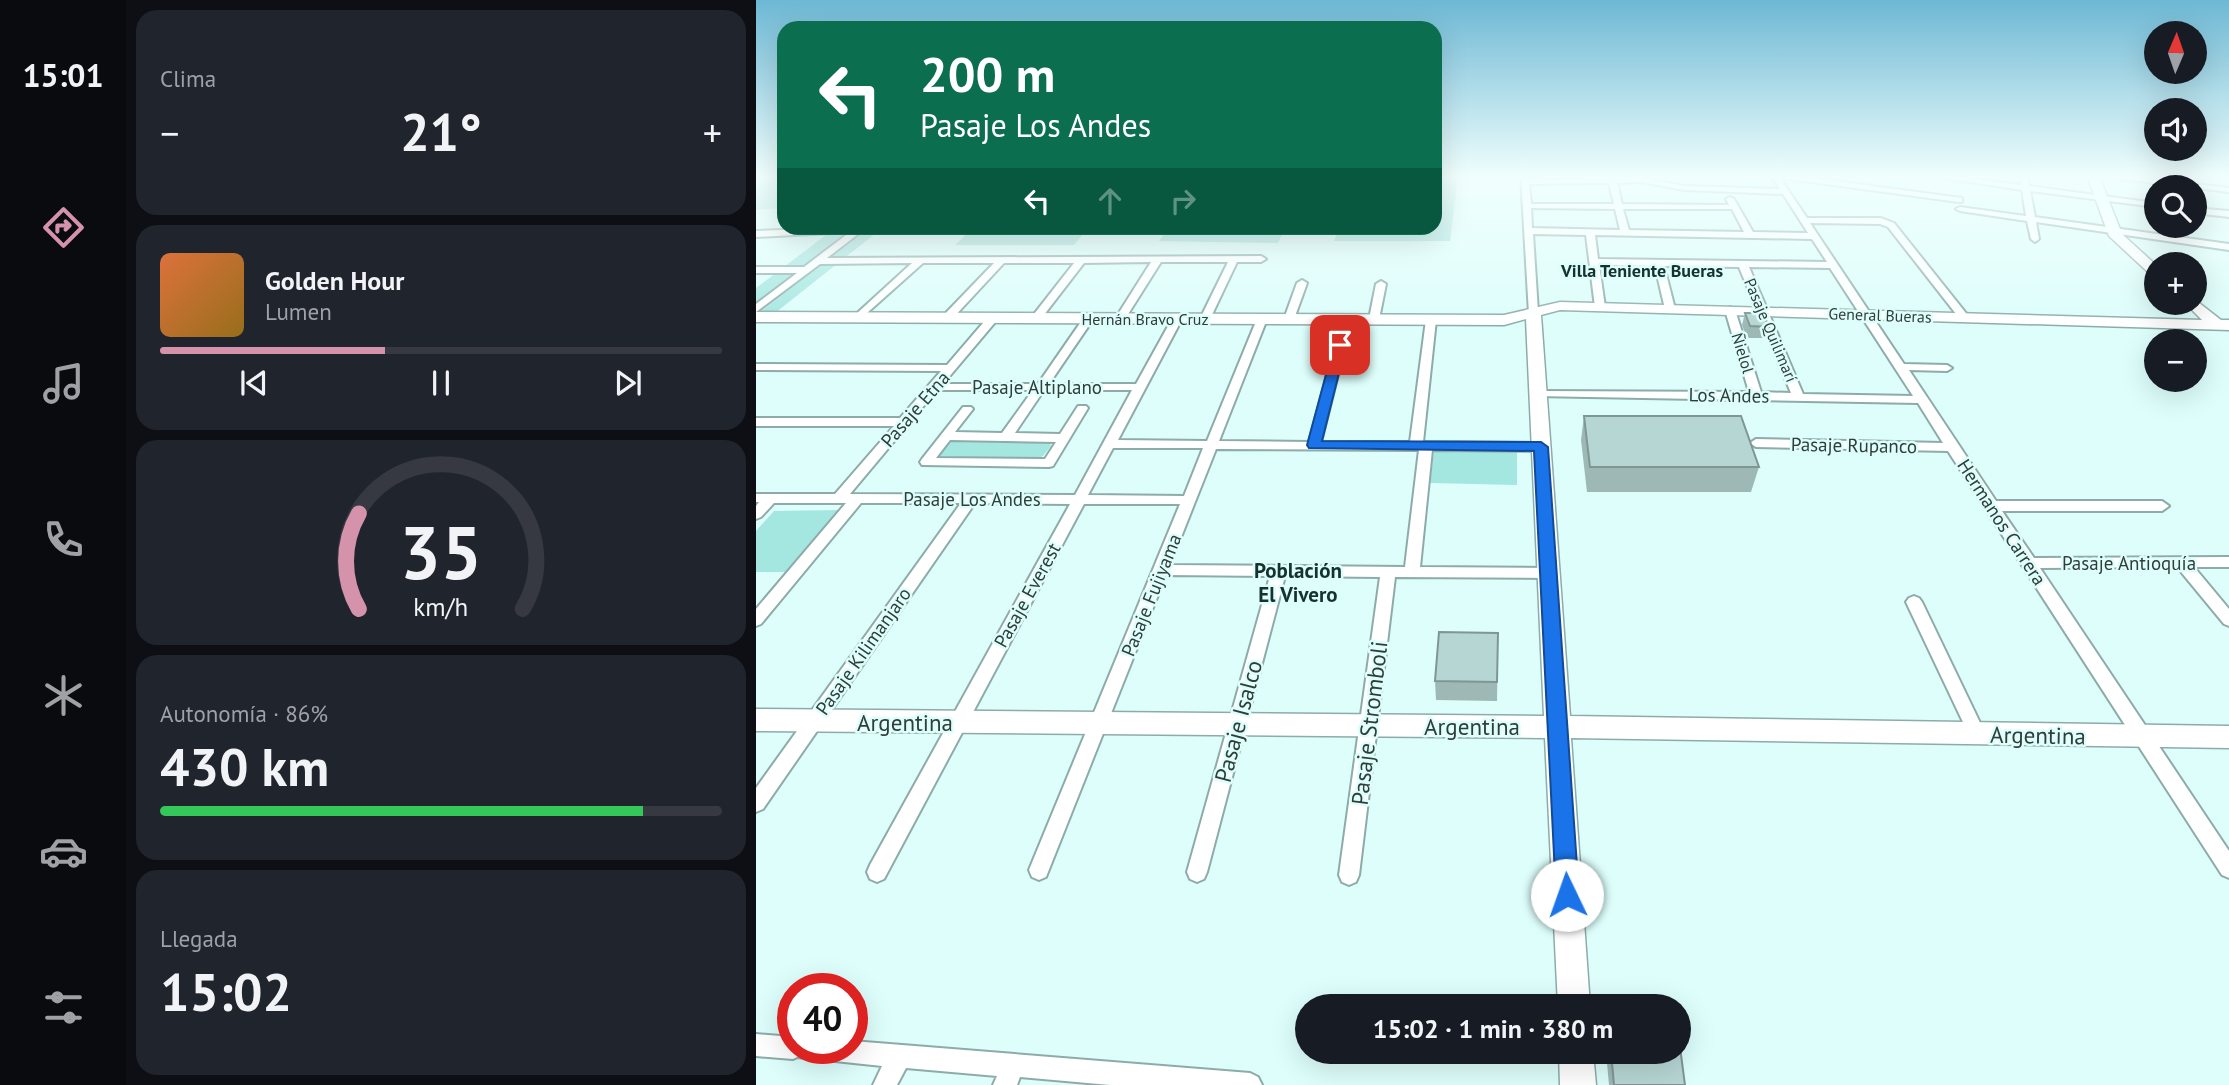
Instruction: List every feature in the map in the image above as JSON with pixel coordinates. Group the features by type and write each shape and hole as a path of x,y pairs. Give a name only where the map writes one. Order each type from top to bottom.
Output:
{"main road":[{"path":"2112,227 2121,243 2144,262"},
{"name":"General Bueras","path":"1533,312 1554,306 1730,310 2225,328"},
{"path":"1533,312 1573,994"},
{"name":"Hernán Bravo Cruz","path":"756,317 1508,320 1533,312"},
{"path":"2207,314 2225,328"},
{"name":"Argentina","path":"756,720 1558,727 2229,737"},
{"path":"1577,1064 1578,1085"}],"street":[{"path":"1528,227 1533,312"},
{"path":"1624,227 1625,233"},
{"path":"1745,227 1750,235"},
{"name":"Hermanos Carrera","path":"1808,227 2229,868"},
{"path":"1890,227 1964,317"},
{"path":"2032,227 2035,239"},
{"path":"2081,227 2195,238 2229,247"},
{"path":"1528,231 1814,236"},
{"path":"1590,232 1600,307"},
{"path":"756,234 777,233"},
{"path":"756,309 851,235"},
{"path":"1120,319 1158,259"},
{"path":"1205,319 1234,259"},
{"path":"818,261 1261,259"},
{"path":"858,318 921,260"},
{"path":"947,318 1002,260"},
{"path":"1035,318 1081,260"},
{"path":"1594,262 1833,265"},
{"path":"1659,263 1670,309"},
{"name":"Pasaje Quilimarí","path":"1743,264 1798,396"},
{"path":"756,270 806,270"},
{"path":"1289,319 1301,283"},
{"path":"1374,319 1381,284"},
{"name":"Ñielol","path":"1730,310 1756,395"},
{"name":"Pasaje Etna","path":"838,499 993,318"},
{"path":"1006,437 1089,318"},
{"name":"Pasaje Everest","path":"877,872 1177,319"},
{"name":"Pasaje Fujiyama","path":"1039,870 1262,319"},
{"path":"1314,445 1347,319"},
{"path":"1412,572 1432,320"},
{"name":"Pasaje Altiplano","path":"756,367 951,368"},
{"path":"1900,368 1947,368"},
{"name":"Pasaje Altiplano","path":"934,387 1140,387"},
{"name":"Los Andes","path":"1538,394 1756,395 1921,400"},
{"path":"967,409 926,462 1049,463 1083,408"},
{"path":"756,422 904,422"},
{"path":"946,436 1064,438"},
{"name":"Pasaje Rupanco","path":"1756,443 1952,447"},
{"path":"1109,444 1541,447"},
{"name":"Pasaje Los Andes","path":"756,498 1189,500"},
{"path":"756,514 771,498"},
{"path":"756,620 856,499"},
{"name":"Pasaje Kilimanjaro","path":"756,803 971,499"},
{"path":"1991,506 2162,506"},
{"path":"2181,562 2229,620"},
{"name":"Pasaje Antioquía","path":"2029,563 2229,562"},
{"path":"1161,570 1548,573"},
{"name":"Pasaje Isalco","path":"1196,872 1279,571"},
{"name":"Pasaje Stromboli","path":"1349,875 1388,571"},
{"path":"1914,602 1977,734"},
{"path":"756,1045 777,1047"},
{"path":"868,1053 900,1056 1009,1075 1250,1085"},
{"path":"885,1085 900,1056"}],"shaded area":[{"path":"1442,227 1452,227 1450,241 1334,241 1336,235 1442,235"},
{"path":"826,235 845,235 756,302 756,288"},
{"path":"859,235 873,235 775,313 760,312"},
{"path":"966,235 1082,235 1074,245 955,245"},
{"path":"1163,235 1282,235 1278,243 1159,241"},
{"path":"954,441 1050,443 1051,446 1037,459 941,458 939,455 947,444"},
{"path":"1434,450 1517,451 1517,485 1430,483"},
{"path":"840,510 790,572 756,572 756,531 774,511"}],"building":[{"path":"1745,313 1763,313 1769,327 1750,326"},
{"path":"1584,416 1741,416 1759,467 1590,467"},
{"path":"1439,632 1498,633 1497,682 1435,681"},
{"path":"1612,1064 1682,1064 1685,1085 1614,1085"}],"district":[{"name":"Villa Teniente Bueras","path":"1642,270"},
{"name":"Población El Vivero","path":"1298,582"}],"route":[{"path":"1340,345 1314,445 1541,447 1567,895"}]}
